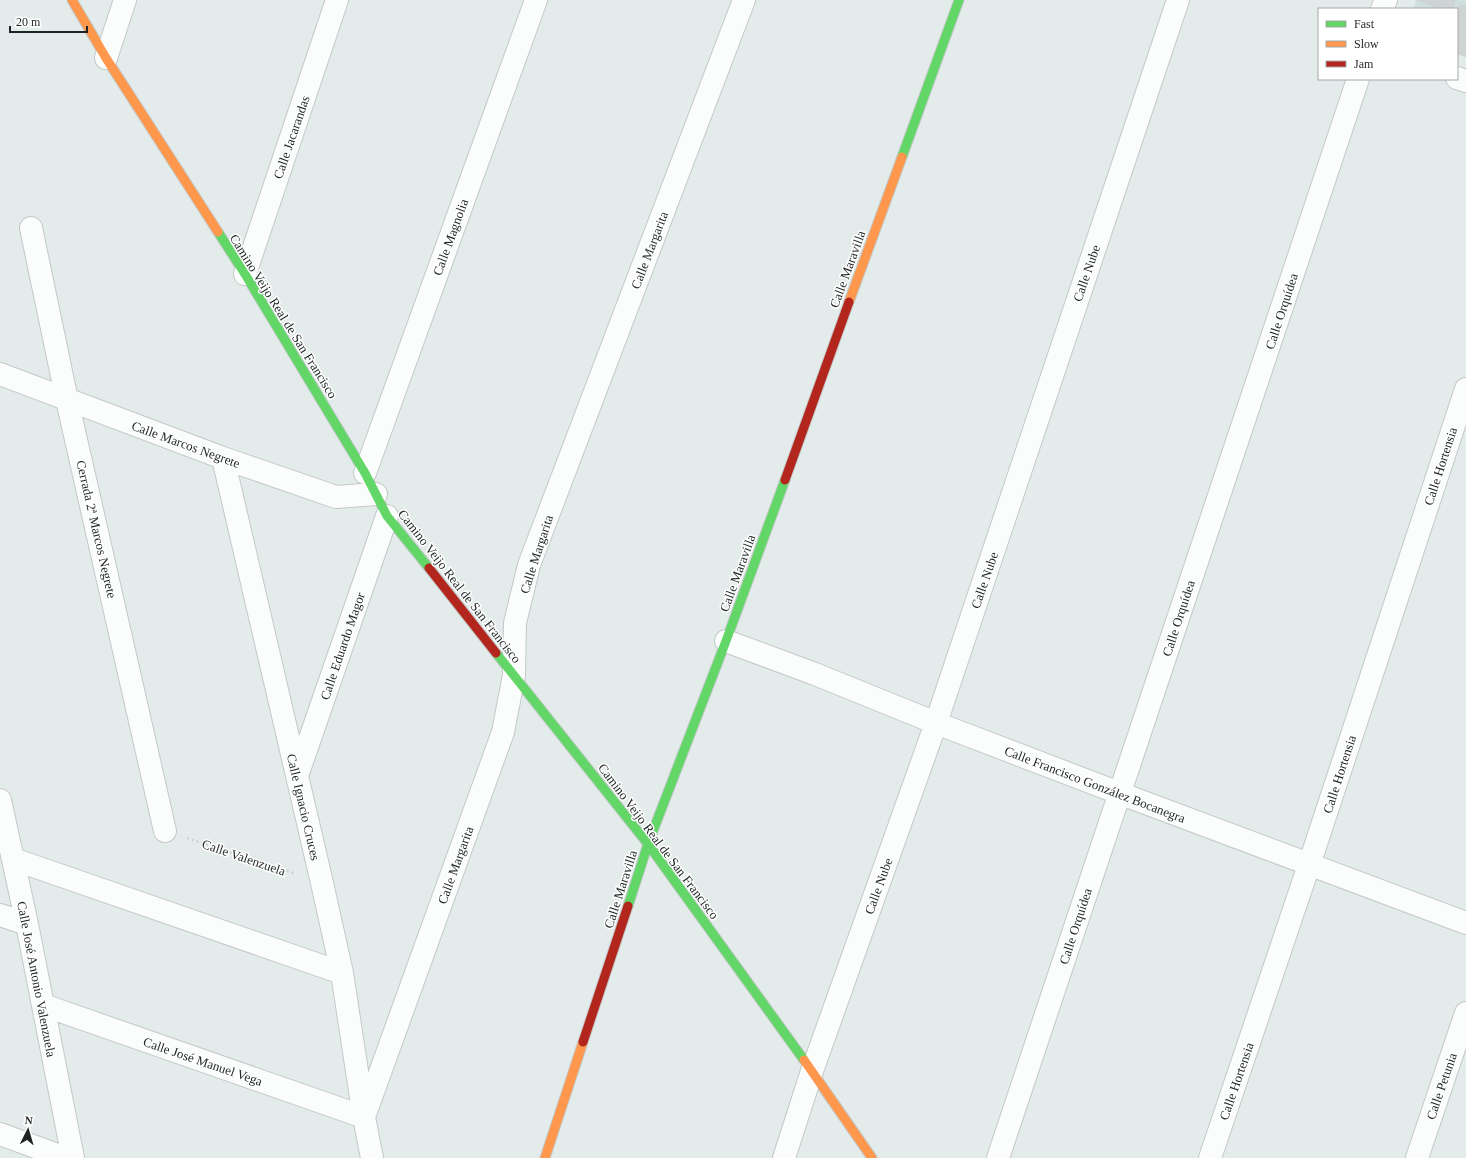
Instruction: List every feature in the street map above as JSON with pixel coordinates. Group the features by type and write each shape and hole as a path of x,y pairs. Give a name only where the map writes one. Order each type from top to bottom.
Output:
{"street":[{"name":"Camino Veijo Real de San Francisco","path":"72,0 106,58 245,274 365,473 387,516 648,844 812,1071 872,1158"},
{"path":"106,58 125,0"},
{"name":"Calle Jacarandas","path":"245,274 337,0"},
{"name":"Calle Magnolia","path":"365,473 536,0"},
{"name":"Calle Margarita","path":"364,1117 503,732 514,675 515,623 529,566 744,0"},
{"name":"Calle Maravilla","path":"545,1158 648,844 726,641 959,0"},
{"name":"Calle Nube","path":"784,1158 812,1071 936,723 1178,0"},
{"name":"Calle Orquídea","path":"998,1158 1358,80"},
{"name":"Cerrada 2ª Marcos Negrete","path":"31,228 67,400 165,830"},
{"name":"Calle Marcos Negrete","path":"0,374 223,458 336,497 376,494"},
{"name":"Calle Hortensia","path":"1210,1158 1309,865 1466,389"},
{"name":"Calle Ignacio Cruces","path":"223,458 342,973 364,1117 372,1158"},
{"name":"Calle Eduardo Magor","path":"297,776 387,516"},
{"name":"Calle Francisco González Bocanegra","path":"726,641 815,674 936,723 1119,793 1466,923"},
{"name":"Calle José Antonio Valenzuela","path":"0,800 27,924 74,1158"},
{"path":"13,859 342,973"},
{"path":"0,915 27,924"},
{"name":"Calle José Manuel Vega","path":"43,1005 364,1117"},
{"name":"Calle Petunia","path":"1417,1158 1466,1014"},
{"path":"0,1134 66,1158"}],"path":[{"name":"Calle Valenzuela","path":"165,830 322,883"}],"shaded area":[{"path":"1416,0 1466,0 1466,57 1458,54 1458,8 1413,8"}],"building":[{"path":"1415,0 1456,0 1453,8 1437,8"},
{"path":"1460,4 1466,6 1466,57 1458,54 1458,9"}],"traffic: fast":[{"path":"902,157 959,0"},
{"path":"218,232 365,473 387,516 429,568"},
{"path":"628,906 648,844 726,641 785,480"},
{"path":"496,653 648,844 804,1060"}],"traffic: slow":[{"path":"72,0 106,58 218,232"},
{"path":"849,302 902,157"},
{"path":"545,1158 583,1042"},
{"path":"804,1060 872,1158"}],"traffic: jam":[{"path":"785,480 849,302"},
{"path":"429,568 496,653"},
{"path":"583,1042 628,906"}]}
